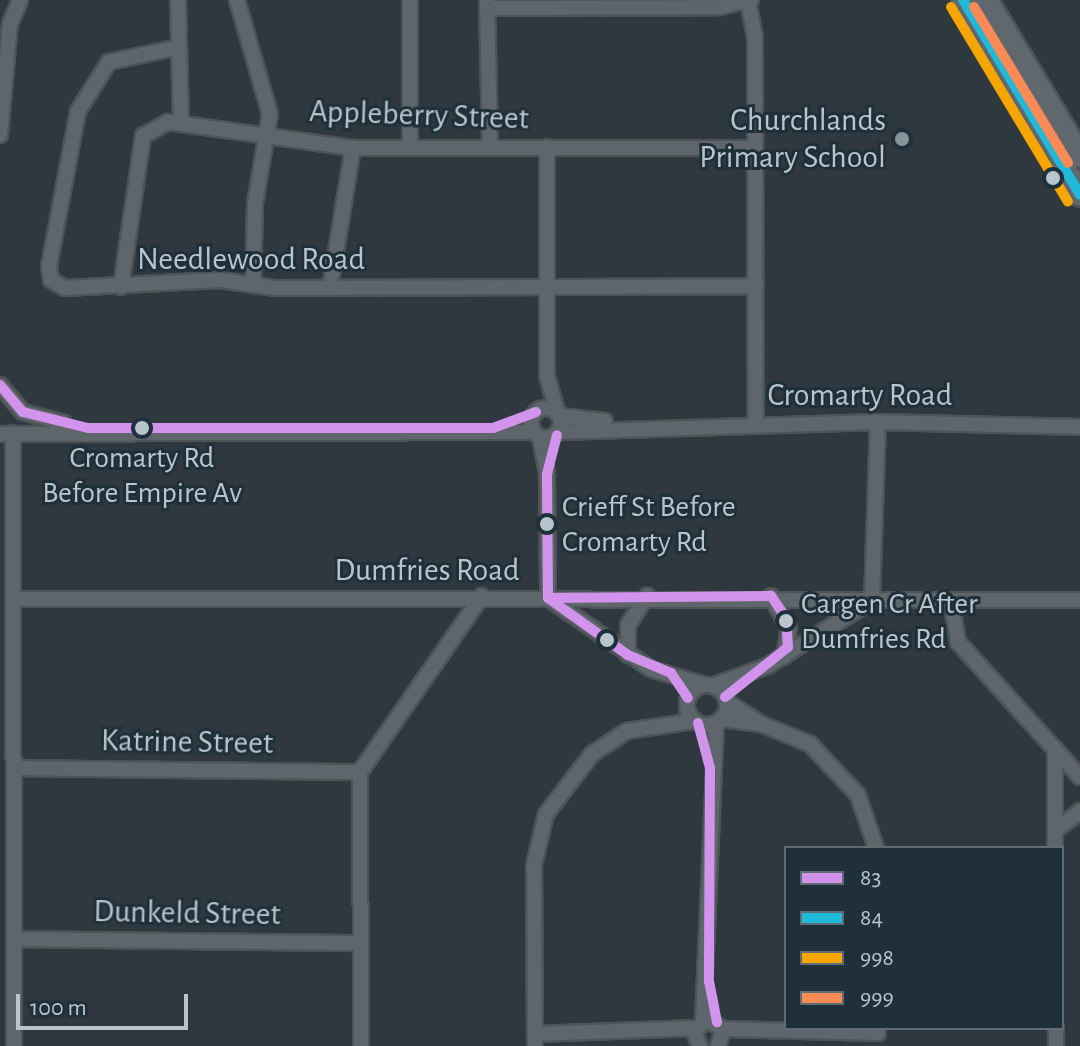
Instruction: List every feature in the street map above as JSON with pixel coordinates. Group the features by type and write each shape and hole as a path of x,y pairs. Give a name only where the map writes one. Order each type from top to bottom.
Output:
{"main road":[{"path":"963,0 1080,195"},
{"path":"986,0 1080,156"}],"street":[{"path":"0,135 10,24 20,0"},
{"path":"178,0 181,123"},
{"path":"237,0 270,134 255,204 253,285"},
{"path":"410,0 410,148"},
{"path":"490,148 487,4 750,1 755,148 756,423"},
{"name":"Needlewood Road","path":"179,47 109,62 78,111 51,280 65,288 253,285 330,288 756,286"},
{"name":"Appleberry Street","path":"121,287 143,136 153,125 181,123 353,148 755,148"},
{"path":"547,147 547,376 537,411 537,435 547,474 548,598 628,655 708,686 761,724 810,744 833,764 858,795 875,846"},
{"path":"330,288 353,148"},
{"path":"547,376 559,414 558,434 547,474"},
{"name":"Cromarty Road","path":"0,385 23,412 88,428"},
{"name":"Cromarty Road","path":"493,428 537,411 640,425"},
{"path":"663,721 708,686 783,657 872,601 878,422"},
{"name":"Cromarty Road","path":"7,434 88,428 493,428 537,435 640,425 878,422 1080,427"},
{"path":"7,434 14,599 14,1046"},
{"path":"361,1046 360,772 482,596"},
{"path":"628,655 628,625 647,596"},
{"path":"771,596 789,628 783,657"},
{"name":"Dumfries Road","path":"14,599 771,596 872,601 1080,600"},
{"path":"951,600 958,642 1080,777"},
{"path":"709,1035 710,768 718,721 726,700 752,670"},
{"path":"671,673 688,701 710,768"},
{"path":"761,724 663,721 627,731 592,754 546,814 534,865 535,1040 657,1034 879,1036"},
{"path":"1055,749 1055,846"},
{"name":"Katrine Street","path":"14,768 360,772"},
{"path":"1055,831 1080,811"},
{"name":"Dunkeld Street","path":"14,939 360,943"}],"transit line":[{"name":"84","path":"963,0 1080,195"},
{"name":"998","path":"951,7 1068,202"},
{"name":"999","path":"974,7 1068,163"},
{"name":"83","path":"0,385 23,412 88,428 493,428 536,412"},
{"name":"83","path":"548,598 547,474 557,435"},
{"name":"83","path":"548,598 771,596"},
{"name":"83","path":"725,697 788,647 786,618 771,596"},
{"name":"83","path":"548,598 628,655 671,673 688,698"},
{"name":"83","path":"698,723 710,768 709,981 717,1022"}],"place":[{"name":"Churchlands Primary School","path":"902,139"},
{"name":"Cromarty Rd Before Empire Av","path":"142,428"},
{"name":"Crieff St Before Cromarty Rd","path":"547,524"},
{"name":"Cargen Cr After Dumfries Rd","path":"786,621"}]}
